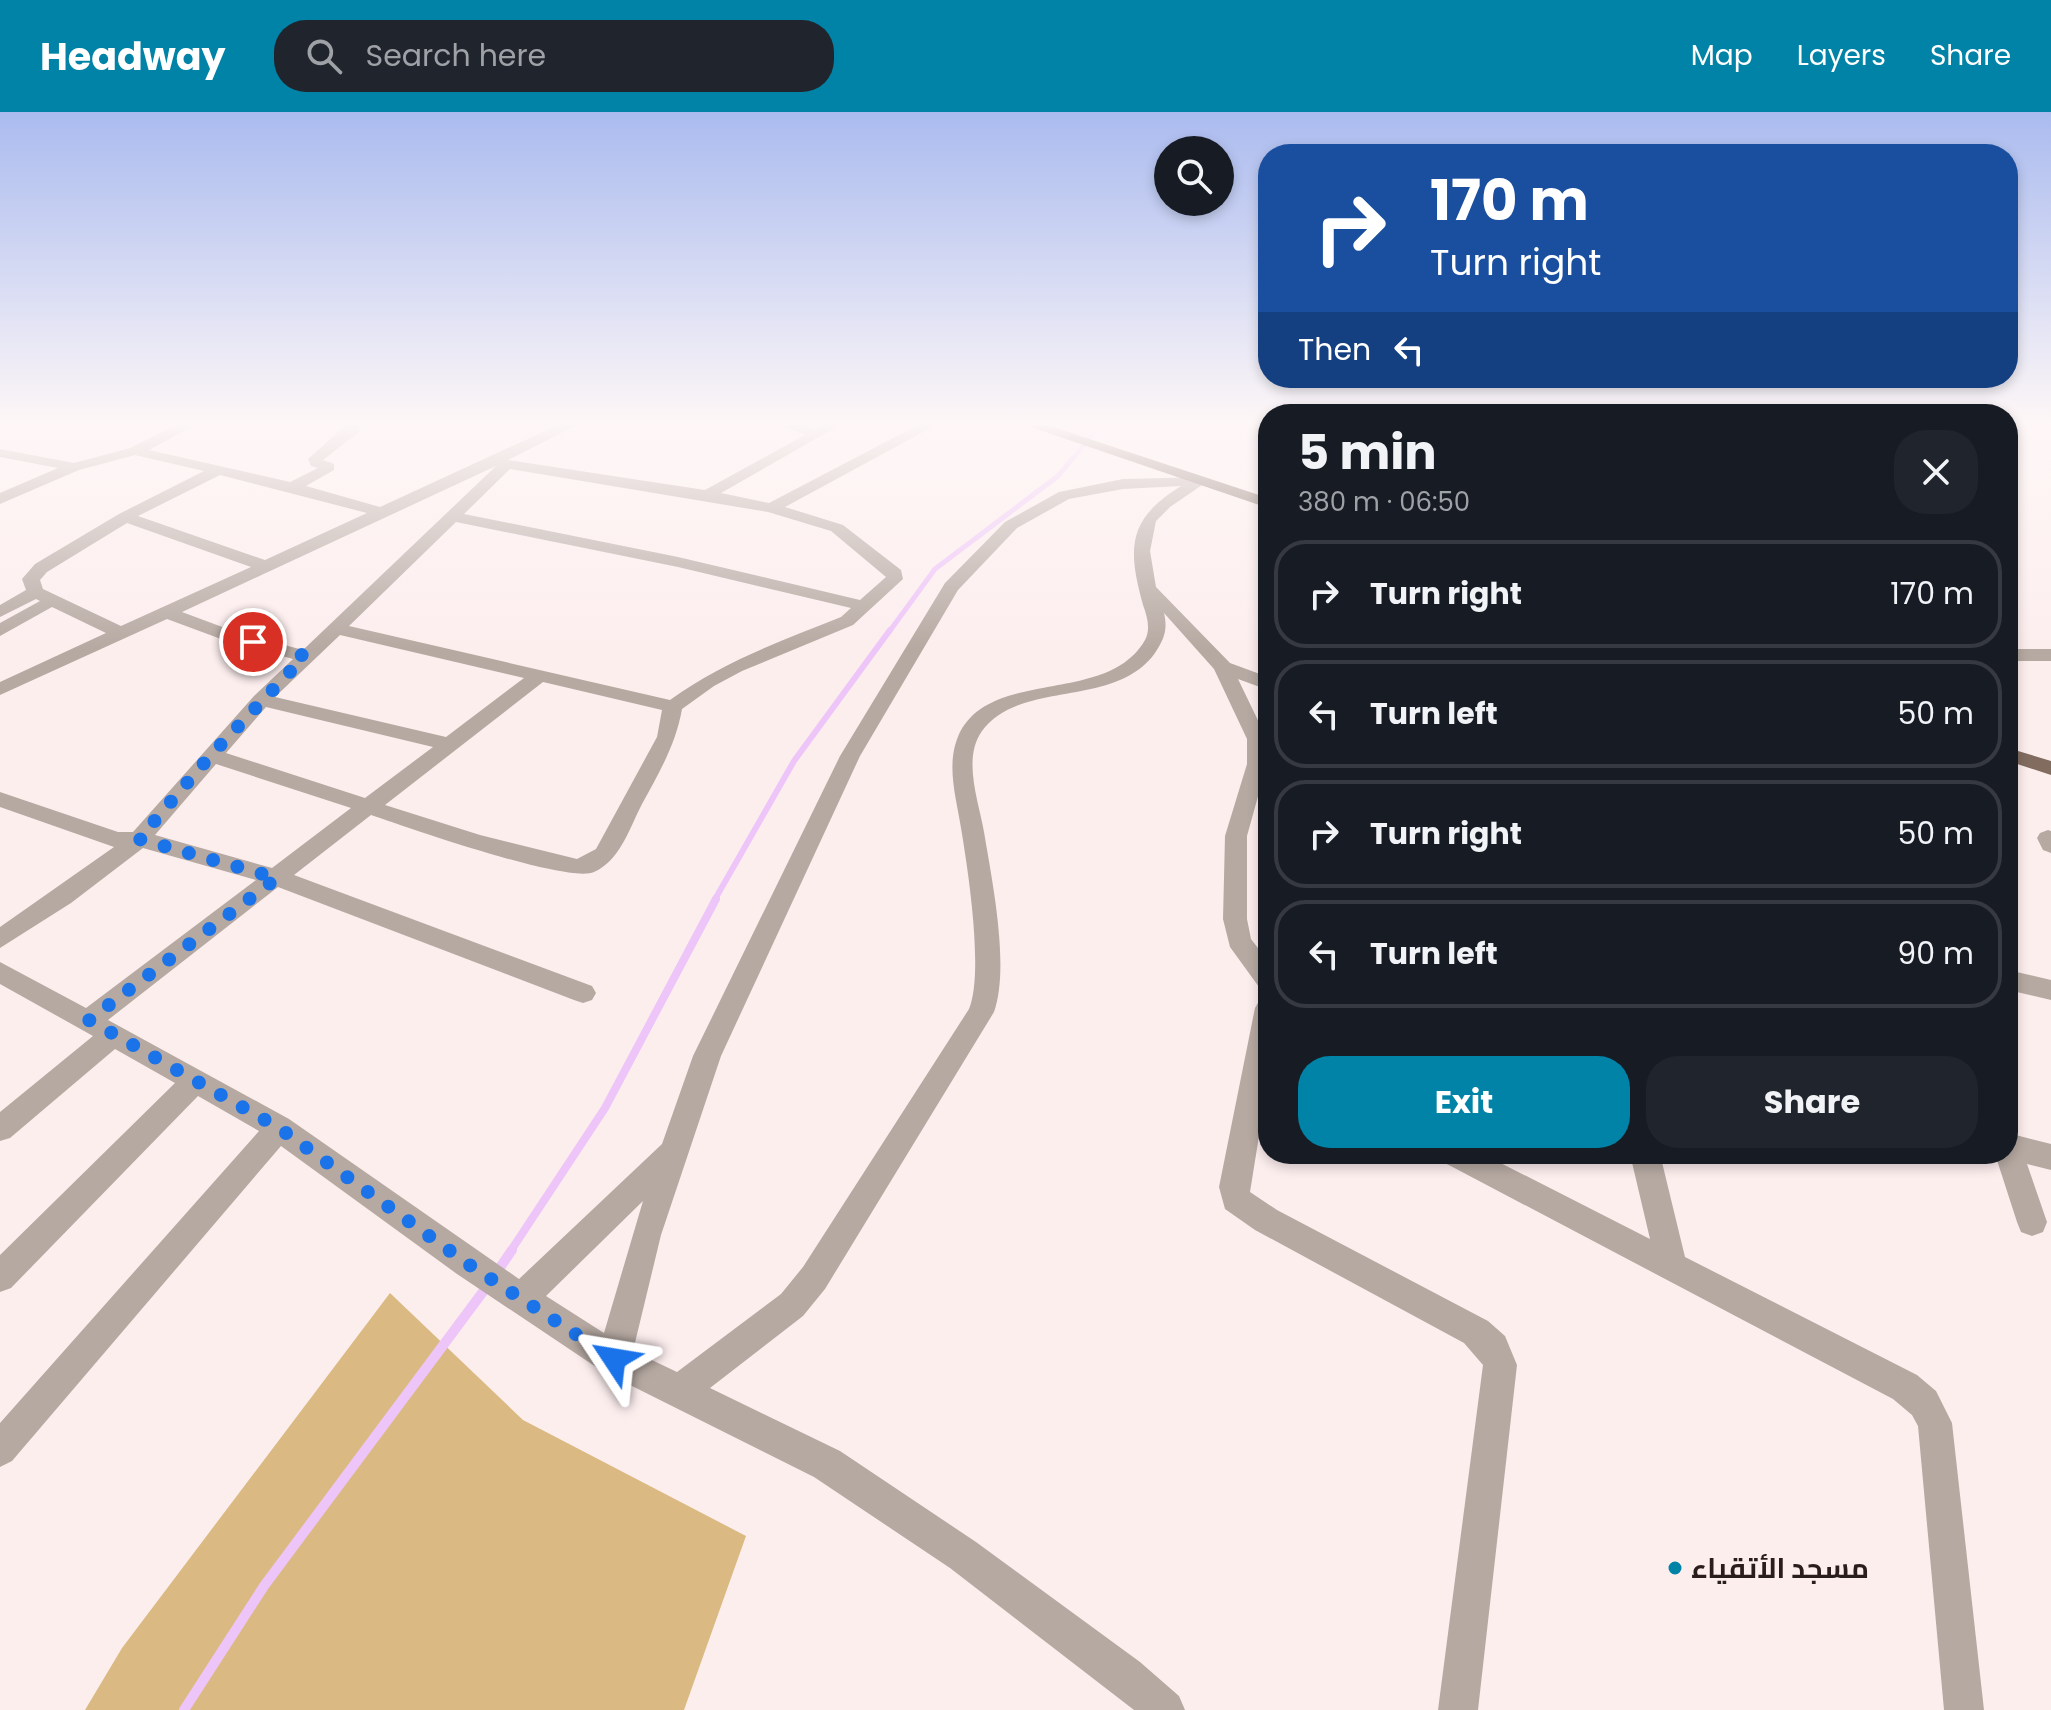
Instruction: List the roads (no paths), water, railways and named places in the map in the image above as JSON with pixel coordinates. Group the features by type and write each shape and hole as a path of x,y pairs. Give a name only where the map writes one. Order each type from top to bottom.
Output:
{"main road":[{"path":"2018,757 2051,768"}],"street":[{"path":"120,633 42,597 31,579 125,517 159,500"},
{"path":"336,500 380,512"},
{"path":"0,689 410,500"},
{"path":"0,939 63,897 139,839 261,700 465,500"},
{"path":"211,755 476,842 577,867 588,866 605,854 667,737 673,707 707,682 798,639 847,621 890,583 895,574 837,528 771,508 730,500"},
{"path":"771,508 787,500"},
{"path":"614,1359 646,1235 707,1056 837,781 951,587 1011,525 1056,500"},
{"path":"678,1392 792,1305 814,1278 981,1012 988,991 988,973 981,893 962,775 971,730 984,717 1008,705 1086,685 1134,665 1155,640 1159,626 1145,579 1144,532 1148,520 1175,500"},
{"path":"450,516 678,562 865,606"},
{"path":"125,517 265,566"},
{"path":"1145,579 1167,609 1223,667 1252,725 1258,752 1236,836 1235,919 1239,941 1258,963"},
{"path":"0,612 42,597"},
{"path":"0,631 42,597"},
{"path":"166,612 227,635 305,656"},
{"path":"335,628 673,707"},
{"path":"2018,655 2051,655"},
{"path":"1223,667 1258,680"},
{"path":"0,1129 101,1027 277,878 539,676"},
{"path":"261,700 452,745"},
{"path":"0,799 117,840 139,839 277,878 583,993"},
{"path":"0,972 279,1128 468,1264 614,1359 827,1464 963,1555 1126,1676 1165,1710"},
{"path":"2018,982 2051,990"},
{"path":"0,1277 195,1081"},
{"path":"1258,1081 1234,1187 1236,1199 1266,1220 1476,1332 1493,1348 1500,1365 1458,1710"},
{"path":"0,1449 279,1128"},
{"path":"2018,1149 2051,1157"},
{"path":"520,1299 674,1151"},
{"path":"1474,1164 1905,1387 1924,1403 1935,1423 1964,1710"},
{"path":"1647,1164 1672,1268"},
{"path":"2013,1164 2032,1222"}],"waterway":[{"path":"889,632 935,569 1027,500"},
{"path":"714,901 794,761 890,630"},
{"path":"510,1252 605,1108 716,899"},
{"path":"497,1272 512,1250"},
{"path":"184,1710 264,1586 488,1285"}],"place":[{"name":"مسجد الأتقياء","path":"1675,1568"}]}
